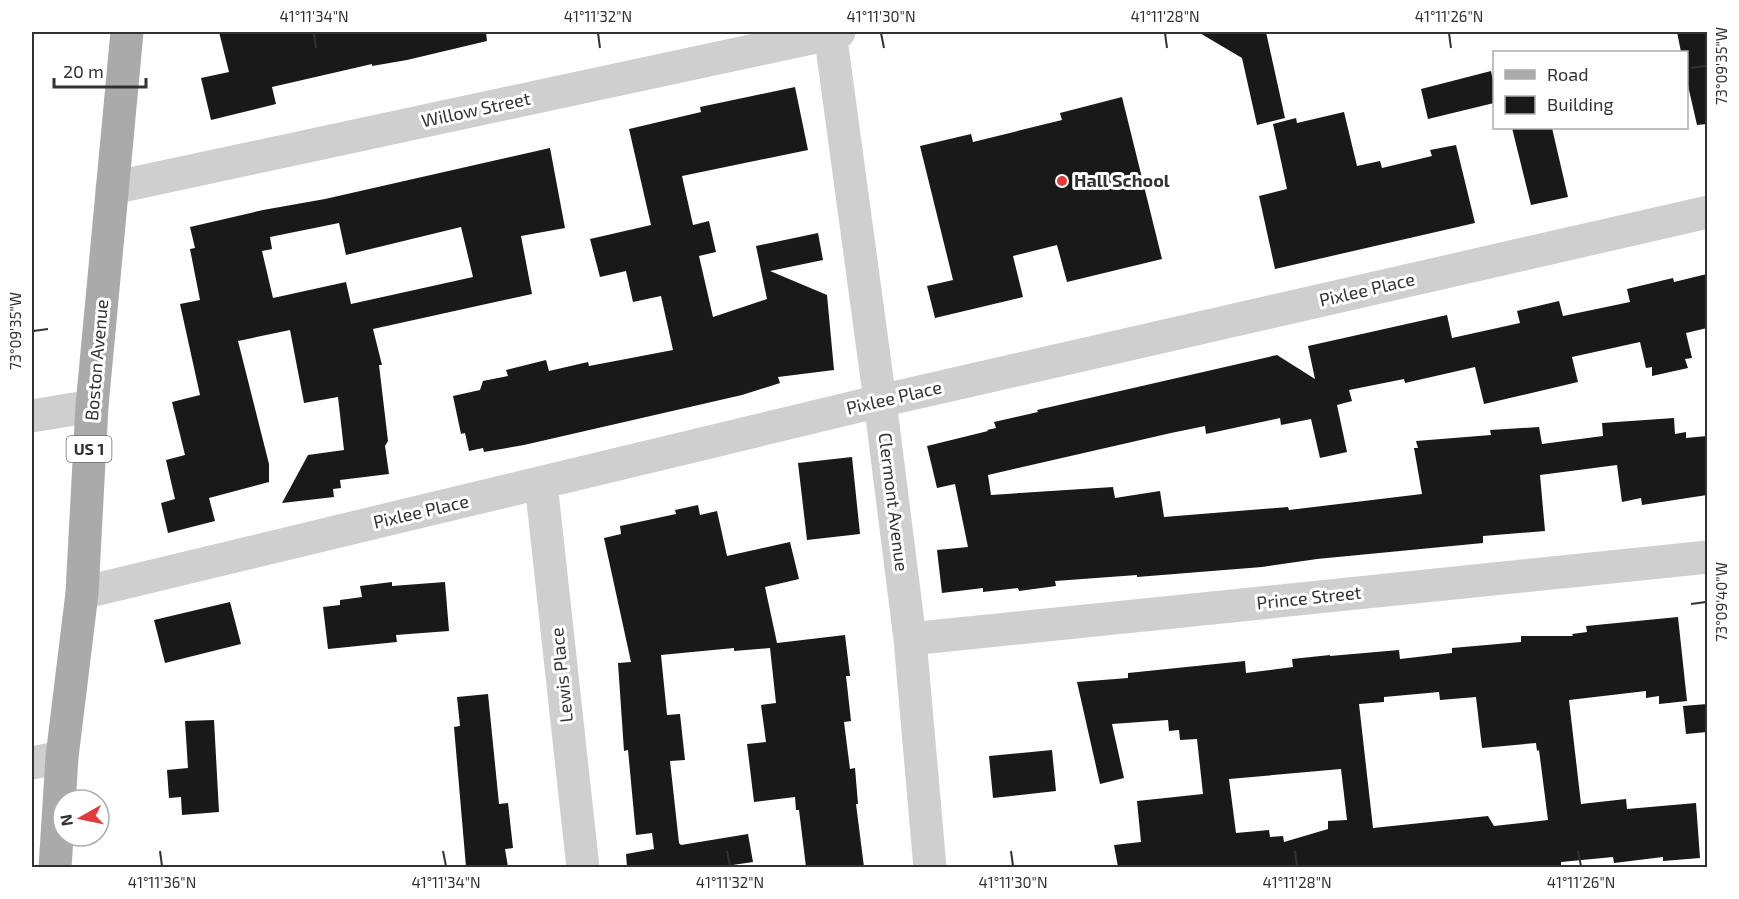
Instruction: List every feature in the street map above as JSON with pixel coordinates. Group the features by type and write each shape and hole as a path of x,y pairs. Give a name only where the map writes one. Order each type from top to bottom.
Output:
{"main road":[{"name":"Boston Avenue","path":"54,867 47,760 82,593 92,406 128,32"}],"street":[{"name":"Willow Street","path":"112,188 833,32"},
{"name":"Clermont Avenue","path":"833,32 910,639 930,867"},
{"name":"Pixlee Place","path":"82,593 880,401 1707,212"},
{"path":"32,416 92,406"},
{"name":"Lewis Place","path":"541,483 583,867"},
{"name":"Prince Street","path":"910,639 1707,557"}],"building":[{"path":"219,32 486,32 487,41 407,60 372,66 372,64 272,87 276,104 211,120 201,78 229,72"},
{"path":"1198,32 1266,32 1285,118 1257,125 1242,58"},
{"path":"1677,32 1707,32 1707,124 1697,125 1688,86 1688,51 1681,51"},
{"path":"1491,71 1493,103 1428,119 1421,89"},
{"path":"795,87 808,150 682,176 693,225 709,221 716,252 699,256 713,317 767,299 756,246 818,233 823,260 770,271 827,295 834,370 778,377 780,383 742,395 524,445 484,452 483,448 469,451 465,433 461,434 453,396 480,390 483,381 508,376 506,370 546,360 549,371 588,362 589,366 673,350 661,296 633,302 626,271 600,277 590,239 651,225 629,129 701,112 700,107"},
{"path":"1122,97 1162,259 1067,282 1057,245 1013,256 1023,297 935,318 927,286 953,280 920,146 971,134 973,142 1062,120 1060,113"},
{"path":"1344,112 1357,166 1380,161 1382,168 1432,156 1430,150 1456,145 1475,223 1275,269 1259,196 1287,189 1273,124 1296,118 1297,123"},
{"path":"1512,129 1552,129 1568,197 1531,205"},
{"path":"550,148 565,228 521,236 532,294 373,329 382,365 379,365 388,441 385,446 389,474 340,480 341,488 333,489 334,497 282,503 308,455 344,450 338,397 304,403 290,330 238,341 269,464 269,482 209,498 215,521 168,533 161,503 175,499 166,460 185,455 172,402 200,395 180,304 200,300 190,249 195,248 190,227 263,210 325,199","holes":["339,223 346,255 461,227 473,277 351,304 346,282 273,298 262,251 272,249 270,237"]},
{"path":"1707,274 1707,328 1686,333 1692,358 1685,359 1688,368 1652,376 1652,367 1646,368 1640,342 1572,357 1578,382 1484,404 1475,367 1405,383 1404,379 1349,390 1352,401 1337,405 1347,452 1320,458 1311,419 1281,425 1280,418 1206,434 1205,426 988,475 991,495 1113,487 1115,498 1160,491 1164,517 1288,507 1289,510 1422,494 1414,448 1418,448 1416,441 1491,435 1490,430 1539,427 1542,444 1603,436 1602,423 1674,418 1675,434 1686,432 1686,438 1707,436 1707,495 1642,505 1641,498 1622,502 1617,465 1540,475 1545,531 1483,536 1483,543 1317,559 1262,567 1055,581 1056,586 1019,591 1018,588 983,592 983,588 942,593 937,550 968,547 955,484 937,488 927,446 988,431 996,428 994,422 1038,412 1037,410 1277,355 1315,379 1308,346 1447,315 1452,338 1520,323 1517,311 1559,301 1563,316 1630,302 1627,289 1673,278 1674,282"},
{"path":"852,457 860,534 807,540 798,463"},
{"path":"698,505 700,515 717,511 727,556 790,542 799,579 765,587 777,643 845,635 850,676 846,676 851,721 844,722 850,769 855,768 858,804 856,804 864,867 806,867 799,810 796,810 795,797 754,802 747,744 766,742 761,705 776,703 770,648 734,651 734,648 661,655 667,715 680,714 685,760 670,761 679,843 681,845 748,834 753,862 719,867 627,867 626,854 654,849 652,833 636,835 628,750 624,751 618,663 631,662 604,538 621,534 620,526 676,514 675,510"},
{"path":"392,582 392,586 445,582 449,631 396,635 397,642 328,649 323,607 340,605 340,600 362,597 360,586"},
{"path":"230,602 241,644 165,663 154,620"},
{"path":"1678,617 1687,701 1659,704 1659,696 1646,698 1646,691 1569,700 1581,804 1626,799 1627,809 1696,803 1700,858 1663,861 1663,857 1614,863 1613,857 1561,862 1561,867 1118,867 1114,845 1141,842 1137,801 1203,794 1197,739 1180,740 1179,730 1169,731 1168,720 1112,724 1124,778 1100,784 1077,682 1128,678 1128,673 1245,661 1246,673 1293,667 1292,659 1399,650 1400,659 1452,653 1452,648 1521,642 1521,636 1573,636 1572,634 1587,632 1586,626","holes":["1439,692 1440,700 1476,697 1482,748 1536,743 1537,751 1539,750 1548,820 1494,826 1488,816 1373,828 1359,704 1384,702 1384,697","1341,769 1347,820 1328,821 1328,829 1284,842 1283,836 1270,837 1269,830 1236,833 1229,779"]},
{"path":"488,694 499,804 508,803 513,848 505,849 508,867 466,867 454,727 460,726 457,697"},
{"path":"1707,704 1707,732 1686,734 1683,706"},
{"path":"214,720 219,812 182,815 181,797 169,798 167,770 188,768 185,721"},
{"path":"1052,750 1056,791 993,798 989,756"}],"place":[{"name":"Hall School","path":"1062,181"}]}
